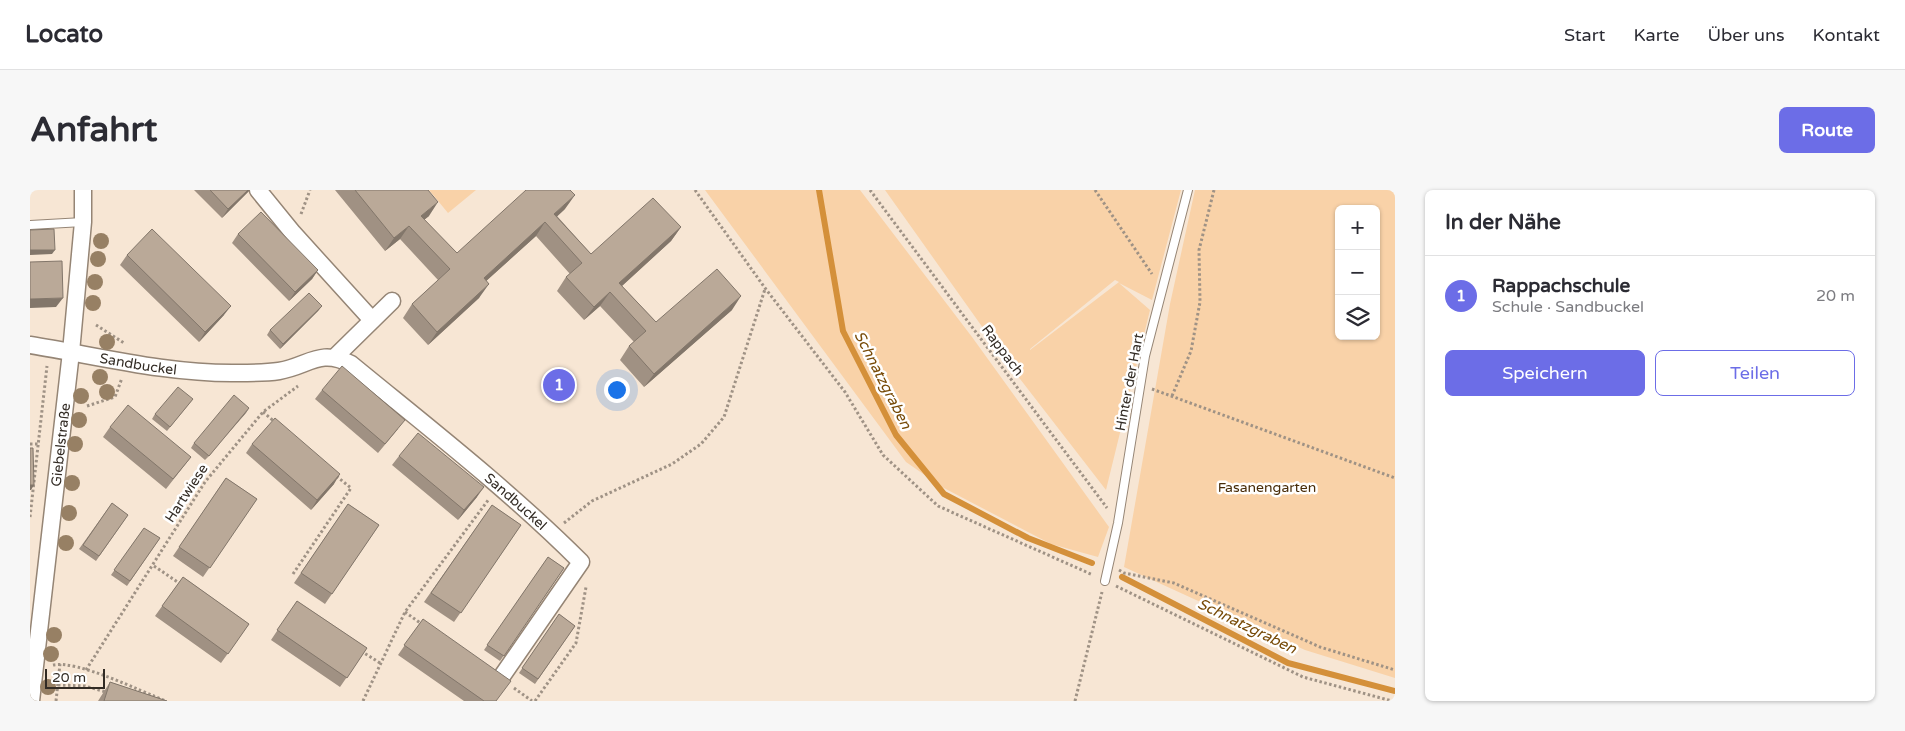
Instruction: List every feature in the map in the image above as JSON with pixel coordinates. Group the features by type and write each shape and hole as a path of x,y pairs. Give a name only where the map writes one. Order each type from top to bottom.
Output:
{"street":[{"name":"Giebelstraße","path":"31,701 34,669 35,608 71,352 84,222 84,190"},
{"path":"258,190 293,233 372,320"},
{"path":"336,356 392,300"},
{"name":"Sandbuckel","path":"30,345 197,371 237,373 280,371 322,357 336,356 351,364 498,486 551,532 581,562"},
{"path":"500,679 581,562"}],"lane":[{"name":"Hinter der Hart","path":"1105,581 1118,523 1145,356 1188,190"},
{"path":"30,225 84,222"}],"path":[{"path":"293,233 310,190"},
{"path":"695,190 765,288 845,392 884,455 938,506 1105,581 1303,677 1392,701"},
{"name":"Rappach","path":"870,190 1118,523"},
{"path":"1094,190 1162,289"},
{"path":"1172,396 1191,351 1200,302 1199,250 1214,190"},
{"path":"551,532 592,501 672,464 702,444 724,417 765,288"},
{"path":"30,517 49,348"},
{"name":"Hartwiese","path":"86,670 154,566 205,482 263,412 300,384"},
{"path":"1140,384 1395,478"},
{"path":"263,412 278,425"},
{"path":"293,574 351,488 329,469"},
{"path":"362,701 405,612 498,486"},
{"path":"500,679 534,701 576,643 587,588 581,562"},
{"path":"1110,563 1124,573 1174,583 1320,647 1395,670"},
{"path":"154,566 186,588"},
{"path":"1075,701 1105,581"},
{"path":"405,612 429,629"},
{"path":"355,647 380,663"},
{"path":"56,701 60,664"},
{"path":"34,669 60,664 86,670 166,701"},
{"path":"58,685 85,686 111,693"},
{"path":"118,689 126,685"}],"green space":[{"path":"429,190 476,190 448,213"},
{"path":"705,190 860,190 972,337 1109,527 1098,557 1051,544 942,487 906,462"},
{"path":"885,190 1181,190 1152,300 1119,283 1150,310 1106,490 1010,366","holes":["1115,280 1119,282 1030,350"]},
{"name":"Fasanengarten","path":"1195,190 1395,190 1395,678 1305,650 1124,567 1170,304"}],"building":[{"path":"210,190 248,190 228,209"},
{"path":"355,190 428,190 438,202 421,216 457,253 526,190 570,190 575,195 554,214 591,254 653,198 681,227 619,283 656,322 717,269 741,296 654,374 629,346 646,331 610,292 594,307 566,277 582,263 545,222 484,278 489,284 437,332 412,304 450,269 409,226 394,238"},
{"path":"261,212 318,270 295,292 238,234"},
{"path":"54,229 55,250 30,250 30,230"},
{"path":"152,229 231,306 205,332 127,255"},
{"path":"62,261 63,298 30,299 30,262"},
{"path":"309,293 322,306 283,344 270,330"},
{"path":"342,366 405,420 385,444 322,390"},
{"path":"178,387 193,399 170,427 155,414"},
{"path":"234,395 249,408 209,456 194,443"},
{"path":"128,405 191,457 173,479 110,427"},
{"path":"275,418 340,474 317,500 252,444"},
{"path":"418,433 484,487 464,510 399,456"},
{"path":"30,448 33,448 34,485 30,485"},
{"path":"226,478 257,499 210,568 179,547"},
{"path":"112,503 128,515 99,556 83,545"},
{"path":"348,504 379,525 332,594 301,573"},
{"path":"492,505 521,525 461,613 431,593"},
{"path":"144,528 160,538 130,581 114,570"},
{"path":"548,557 564,568 504,656 487,645"},
{"path":"183,577 249,624 228,654 162,606"},
{"path":"297,601 367,648 347,678 277,630"},
{"path":"559,614 575,626 538,679 522,668"},
{"path":"423,619 511,681 496,701 484,701 404,645"},
{"path":"110,682 167,701 104,701"}],"waterway":[{"name":"Schnatzgraben","path":"819,190 843,331 896,435 944,494 1028,538 1092,563"},
{"name":"Schnatzgraben","path":"1122,577 1288,663 1395,691"}],"place":[{"name":"Rappachschule","path":"559,385"}]}
